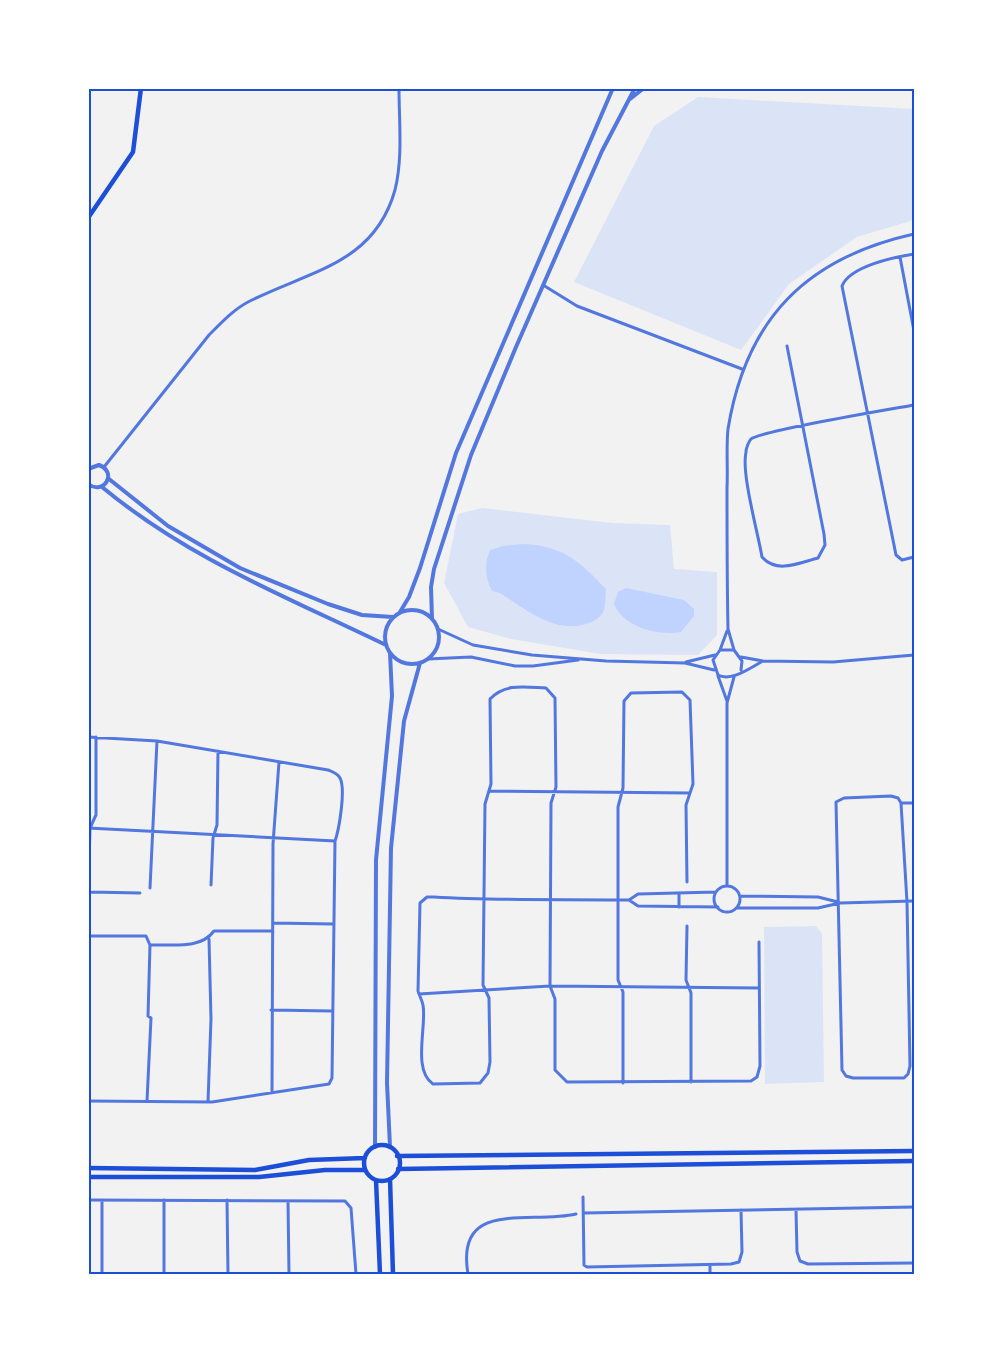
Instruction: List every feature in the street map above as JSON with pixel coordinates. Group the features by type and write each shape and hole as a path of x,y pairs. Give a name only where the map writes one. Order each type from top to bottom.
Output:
{"main road":[{"path":"88,218 133,152 141,88"},
{"path":"88,1168 255,1170 309,1160 365,1158 375,1147 390,1148 397,1155 398,1169 390,1179 393,1275"},
{"path":"397,1155 915,1151"},
{"path":"365,1158 366,1170 376,1180 380,1275"},
{"path":"398,1169 915,1161"},
{"path":"88,1177 259,1177 325,1170 366,1170"},
{"path":"376,1180 390,1179"}],"street":[{"path":"104,467 209,335 230,315 247,303 342,260 376,232 395,189 399,158 399,88"},
{"path":"400,612 409,597 420,568 456,453 613,88"},
{"path":"432,619 431,587 434,569 471,455 602,151 635,88"},
{"path":"629,100 644,88"},
{"path":"876,88 915,89"},
{"path":"915,234 868,246 835,262 811,278 784,302 762,330 742,369 728,431 728,629 734,650 741,657 763,661 833,662 915,655"},
{"path":"915,254 865,267 844,281 842,286 896,555 902,560 915,557"},
{"path":"900,257 915,331"},
{"path":"543,285 577,306 742,369"},
{"path":"787,346 803,427 825,545 818,558 778,567 769,564 762,557 746,452 751,440 763,433 803,427 915,405"},
{"path":"89,468 95,465 104,467"},
{"path":"104,467 109,479 168,526 240,568 328,604 362,615 393,616"},
{"path":"102,487 109,479"},
{"path":"89,486 102,487 141,519 236,575 386,645"},
{"path":"375,1147 376,860 392,696 390,654 386,645 385,630 393,616 400,612 421,611 432,619 438,629 437,646 428,659"},
{"path":"438,629 473,645 586,660 685,663 714,670 728,703"},
{"path":"714,670 715,656 720,650 728,629"},
{"path":"720,650 734,650"},
{"path":"390,654 403,663 471,657 515,666 533,666 586,660"},
{"path":"685,663 715,656"},
{"path":"741,657 741,670"},
{"path":"727,886 728,703 734,677 741,670 763,661"},
{"path":"390,1148 387,1083 390,848 404,721 420,663"},
{"path":"718,675 726,678 734,677"},
{"path":"759,942 760,1066 757,1077 751,1081 623,1083 567,1082 561,1078 555,1070 555,999 550,986 551,901 551,803 554,794 555,698 546,688 511,687 498,690 490,699 491,784 485,804 485,900 485,990 489,998 490,1062 488,1073 480,1083 433,1084 422,1070 423,1004 419,994 420,903 427,897 485,900 551,901 618,899 629,900 638,906 718,907 725,911 736,908 818,908 840,903 915,902"},
{"path":"623,1083 623,992 618,980 618,807 621,793 624,701 631,693 682,692 690,700 693,784 686,805 687,882"},
{"path":"88,737 157,741 328,770 339,776 342,784 339,831 335,841 331,1011 332,1078 329,1084 208,1102 88,1101"},
{"path":"88,901 89,828 96,815 96,737"},
{"path":"150,888 157,741"},
{"path":"211,885 218,751"},
{"path":"272,1092 271,1010 279,762"},
{"path":"489,791 554,794 690,793"},
{"path":"891,796 898,798 901,803 907,902 908,1074 904,1078 846,1076 842,1070 840,903 836,802 839,799 891,796"},
{"path":"901,803 915,802"},
{"path":"89,828 153,829 276,839 335,841"},
{"path":"629,900 638,894 716,892 727,886 735,889 740,896"},
{"path":"89,892 140,892"},
{"path":"716,892 715,900 718,907"},
{"path":"679,894 679,907"},
{"path":"740,896 818,897 840,903"},
{"path":"736,908 740,896"},
{"path":"273,923 333,924"},
{"path":"687,926 686,980 691,993 691,1082"},
{"path":"150,945 198,944 208,939 214,931 273,932"},
{"path":"88,936 147,936 150,945 148,1016 151,1018 147,1101"},
{"path":"208,939 211,1019 208,1102"},
{"path":"419,994 550,986 760,988"},
{"path":"271,1010 331,1011"},
{"path":"88,1022 88,1087"},
{"path":"583,1197 584,1265 587,1267 710,1265 739,1262 742,1252 741,1210"},
{"path":"88,1200 340,1200 349,1203 356,1275"},
{"path":"102,1200 102,1275"},
{"path":"164,1200 165,1275"},
{"path":"227,1200 228,1275"},
{"path":"288,1200 289,1275"},
{"path":"584,1213 915,1207"},
{"path":"796,1209 797,1252 800,1261 808,1264 915,1263"},
{"path":"468,1275 465,1248 476,1230 499,1219 576,1215"},
{"path":"710,1265 710,1275"}],"shaded area":[{"path":"698,97 914,109 914,220 857,237 789,284 741,350 574,282 654,126"},
{"path":"482,508 612,523 670,525 674,569 717,572 717,635 698,655 600,654 511,639 468,627 444,583 458,514"},
{"path":"816,926 822,934 824,1082 765,1084 764,927"}],"water":[{"path":"523,544 537,545 560,552 587,570 606,589 605,607 600,616 589,623 565,626 542,619 500,593 492,591 486,571 490,550"},
{"path":"626,588 684,600 694,609 694,616 681,632 662,633 642,628 625,619 614,604 618,592"}]}
